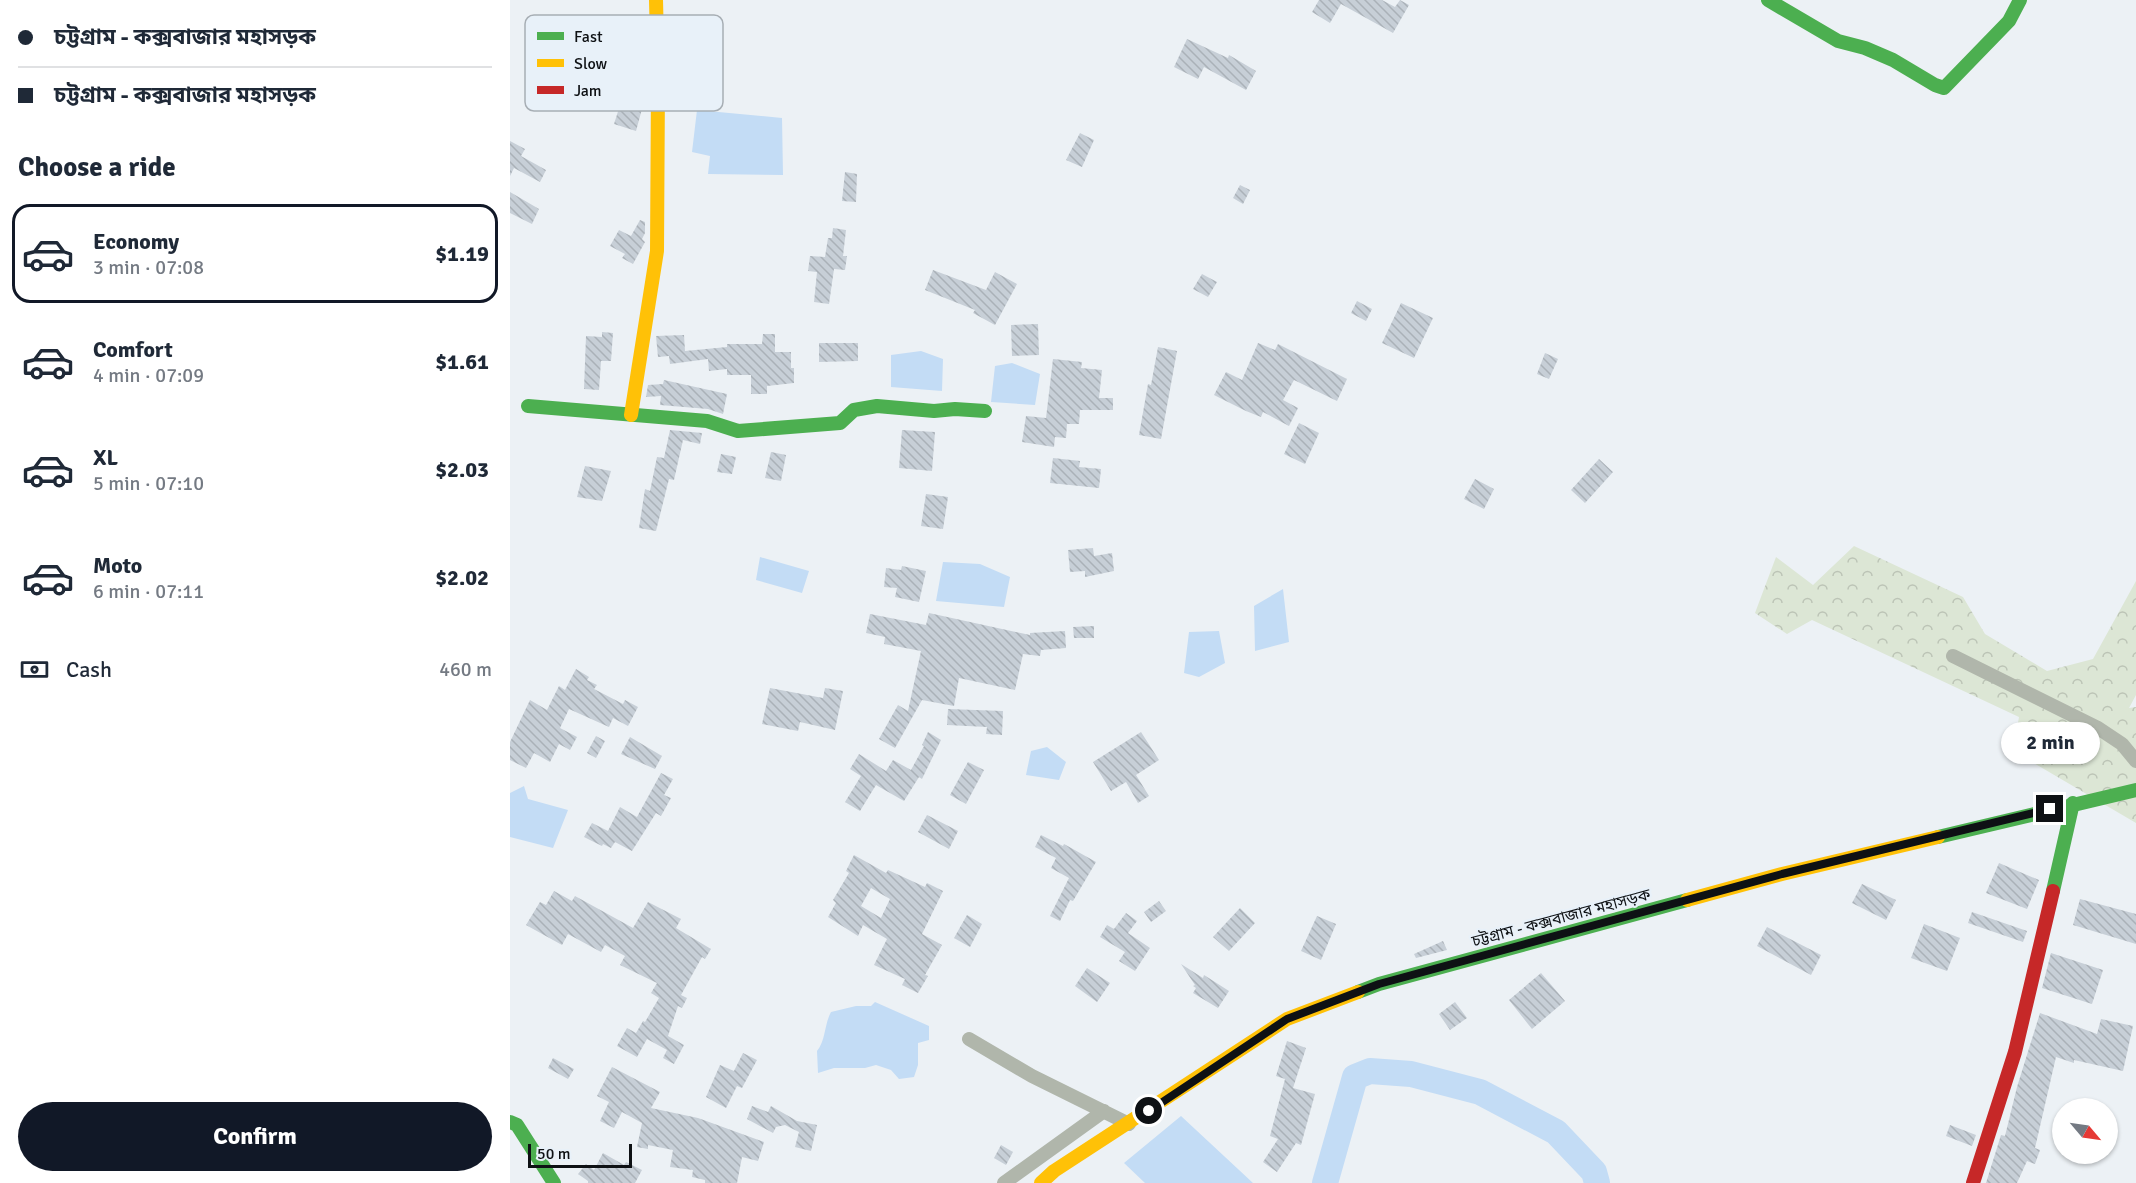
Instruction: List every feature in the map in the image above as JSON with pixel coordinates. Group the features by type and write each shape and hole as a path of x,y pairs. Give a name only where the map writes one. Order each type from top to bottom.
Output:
{"main road":[{"path":"656,0 656,15"},
{"path":"1768,0 1838,41 1865,48 1893,60 1944,88 2009,21 2020,0"},
{"path":"631,415 657,251 658,111"},
{"path":"528,406 707,421 738,432 840,423 854,410 877,406 934,411 956,409 985,411"},
{"name":"চট্টগ্রাম - কক্সবাজার মহাসড়ক","path":"1041,1183 1054,1171 1287,1019 1379,984 1782,874 2073,803 2136,790"},
{"path":"1973,1183 2015,1052 2073,803"},
{"path":"510,1122 517,1125 554,1183"}],"street":[{"path":"1953,656 2098,728 2122,744 2136,761"},
{"path":"969,1039 1032,1076 1129,1124"},
{"path":"1004,1183 1104,1111"}],"green space":[{"path":"1854,546 1963,597 1985,634 2047,671 2093,659 2136,581 2136,695 2129,708 2136,707 2136,823 2013,751 2019,717 1812,620 1787,634 1755,613 1776,557 1813,585"}],"water":[{"path":"697,111 782,118 783,175 708,174 710,156 692,152"},
{"path":"921,351 943,359 942,391 891,387 891,355"},
{"path":"1012,363 1040,374 1035,405 991,402 995,366"},
{"path":"760,557 809,571 802,593 756,580"},
{"path":"943,562 980,564 1010,577 1004,607 936,601"},
{"path":"1283,589 1289,642 1255,651 1254,606"},
{"path":"1219,631 1225,663 1199,677 1184,673 1189,632"},
{"path":"1047,747 1066,762 1059,780 1026,775 1031,751"},
{"path":"524,786 528,799 568,810 553,848 510,837 510,793"},
{"path":"875,1002 929,1026 929,1040 918,1043 918,1065 914,1077 899,1079 891,1070 876,1065 865,1068 834,1068 818,1073 817,1051 831,1012 856,1006 871,1006"},
{"path":"1181,1116 1253,1183 1145,1183 1124,1163"}],"building":[{"path":"1319,0 1382,0 1395,7 1400,0 1409,5 1393,33 1341,4 1330,23 1312,12"},
{"path":"1187,39 1228,58 1229,55 1256,71 1246,90 1204,67 1198,79 1174,67"},
{"path":"618,111 641,111 636,131 614,124"},
{"path":"1080,133 1094,140 1082,167 1066,160"},
{"path":"510,141 525,149 521,156 546,170 540,182 514,168 510,176"},
{"path":"845,172 857,174 856,202 842,201"},
{"path":"1240,185 1250,190 1243,204 1233,198"},
{"path":"510,192 539,209 532,224 510,213"},
{"path":"640,220 645,222 645,233 642,239 645,242 633,264 622,258 625,254 610,246 619,230 631,236"},
{"path":"833,228 846,230 843,256 847,256 845,270 834,269 829,304 814,302 817,272 808,271 810,256 825,257 828,238 832,238"},
{"path":"933,270 986,290 995,272 1017,284 995,325 973,313 975,310 925,290"},
{"path":"1202,274 1217,282 1208,297 1193,289"},
{"path":"1357,301 1372,309 1366,321 1351,313"},
{"path":"1401,303 1433,318 1414,358 1382,343"},
{"path":"1038,324 1039,355 1012,356 1011,325"},
{"path":"602,332 613,333 611,361 601,361 599,390 584,389 586,336 602,337"},
{"path":"763,334 775,334 775,352 791,352 791,368 794,368 794,383 767,386 767,394 751,394 751,375 727,375 727,369 709,371 708,359 670,364 669,356 658,357 656,336 684,335 685,351 727,347 727,344 762,344"},
{"path":"819,343 858,343 858,361 819,362"},
{"path":"1258,343 1275,350 1278,344 1347,379 1337,401 1294,380 1283,400 1298,408 1289,426 1263,412 1261,417 1214,395 1226,372 1242,380"},
{"path":"1158,347 1177,351 1161,439 1139,435 1148,384 1151,385"},
{"path":"1545,353 1558,359 1549,379 1537,374"},
{"path":"1053,359 1082,362 1081,368 1102,370 1099,398 1113,398 1113,410 1080,410 1079,424 1067,424 1066,438 1055,437 1054,447 1022,442 1026,416 1046,418"},
{"path":"664,380 727,394 723,414 708,409 660,405 661,396 646,397 648,385 663,384"},
{"path":"1299,423 1319,433 1305,464 1284,454"},
{"path":"670,430 702,433 700,444 683,440 674,480 669,479 656,531 639,528 645,489 650,491 657,457 664,458"},
{"path":"902,430 935,432 932,471 899,468"},
{"path":"771,452 786,455 781,481 765,478"},
{"path":"721,454 736,457 732,474 717,472"},
{"path":"1053,458 1080,461 1079,467 1101,469 1099,488 1050,483"},
{"path":"1599,459 1613,472 1585,503 1571,490"},
{"path":"585,466 611,471 602,501 577,497"},
{"path":"1475,479 1494,489 1484,509 1464,499"},
{"path":"926,494 948,497 943,529 921,526"},
{"path":"1093,548 1094,556 1112,553 1114,571 1085,577 1085,571 1070,572 1068,550"},
{"path":"902,566 926,571 919,602 895,597 897,588 884,587 886,568 901,570"},
{"path":"929,613 1030,635 1030,633 1065,631 1066,648 1041,650 1040,656 1023,654 1015,690 959,678 954,706 922,700 895,748 879,739 898,705 908,711 921,651 884,644 885,637 866,633 870,614 926,625"},
{"path":"1094,626 1094,638 1074,638 1073,627"},
{"path":"576,669 589,677 587,680 597,685 594,689 623,704 625,700 638,707 628,726 613,718 609,727 569,709 560,728 577,737 570,750 559,744 550,762 534,753 526,768 510,760 510,742 530,700 547,710 559,686 565,690"},
{"path":"770,688 823,698 825,688 843,691 835,730 800,722 798,731 762,724"},
{"path":"948,709 1003,711 1002,735 986,734 987,727 947,725"},
{"path":"928,732 941,740 922,779 919,777 904,801 876,785 860,811 845,802 861,776 850,769 859,754 886,771 893,760 911,770 924,746 922,745"},
{"path":"1141,732 1159,760 1136,775 1149,796 1138,803 1126,782 1111,791 1093,762"},
{"path":"596,736 605,741 596,758 587,753"},
{"path":"630,737 662,756 655,769 621,754"},
{"path":"968,762 984,770 966,804 950,795"},
{"path":"661,773 673,779 664,795 671,798 661,816 656,813 632,851 615,842 611,848 584,837 592,823 608,831 620,807 637,817"},
{"path":"927,815 958,831 949,849 918,832"},
{"path":"1041,835 1063,846 1064,844 1096,862 1073,901 1070,900 1060,921 1050,916 1069,878 1051,868 1056,858 1035,847"},
{"path":"854,855 886,873 888,870 925,887 927,883 943,891 922,934 942,945 918,993 902,985 905,979 874,965 887,939 863,925 858,936 828,917 836,903 833,900 849,873 846,871","holes":["871,888 890,899 881,918 861,906"]},
{"path":"1999,863 2039,880 2027,909 1986,893"},
{"path":"1862,884 1896,900 1886,920 1852,903"},
{"path":"554,891 572,901 575,896 633,928 648,902 681,919 676,928 711,949 705,959 702,957 681,995 687,998 682,1008 678,1006 668,1036 684,1045 674,1064 663,1058 667,1050 647,1039 637,1057 617,1046 627,1028 636,1033 643,1021 645,1022 659,998 651,993 657,983 620,965 625,956 605,945 601,952 568,934 562,945 526,925 540,902 546,905"},
{"path":"2080,899 2136,914 2136,944 2073,925"},
{"path":"1159,901 1166,911 1151,922 1144,912"},
{"path":"1240,908 1255,923 1229,951 1213,937"},
{"path":"1972,912 2027,931 2023,942 1968,923"},
{"path":"1126,913 1137,921 1128,933 1150,948 1135,971 1119,961 1125,952 1100,937 1107,925 1114,929"},
{"path":"967,915 982,924 970,947 954,938"},
{"path":"1317,916 1336,924 1321,960 1301,951"},
{"path":"1924,924 1960,938 1947,971 1911,958"},
{"path":"1767,927 1821,955 1811,975 1757,946"},
{"path":"1443,941 1447,950 1416,958 1414,954"},
{"path":"2051,953 2103,970 2092,1004 2042,988"},
{"path":"1181,964 1229,991 1218,1008 1193,993 1195,985"},
{"path":"1087,968 1110,983 1097,1002 1075,986"},
{"path":"1541,973 1565,1001 1532,1029 1509,1000"},
{"path":"1455,1002 1467,1018 1450,1030 1439,1014"},
{"path":"2040,1013 2097,1034 2101,1019 2133,1026 2123,1071 2074,1060 2074,1063 2056,1057 2035,1148 2040,1150 2035,1164 2027,1161 2017,1183 1986,1183 2001,1135 2005,1136 2017,1087"},
{"path":"1287,1041 1306,1048 1293,1088 1315,1094 1301,1145 1296,1143 1277,1172 1263,1162 1278,1139 1270,1136 1285,1079 1276,1076"},
{"path":"743,1053 757,1060 742,1088 737,1086 726,1108 706,1097 720,1065 734,1071"},
{"path":"553,1058 574,1069 568,1079 548,1068"},
{"path":"612,1067 660,1092 651,1108 698,1118 764,1142 758,1161 742,1157 737,1183 705,1183 705,1180 692,1177 693,1170 670,1167 673,1150 648,1145 648,1149 637,1147 642,1123 622,1112 614,1128 600,1121 609,1102 597,1096"},
{"path":"752,1106 768,1112 771,1106 797,1121 817,1125 811,1151 795,1147 799,1132 785,1125 776,1127 773,1133 747,1119"},
{"path":"1950,1125 1976,1135 1972,1146 1946,1136"},
{"path":"1001,1145 1013,1152 1006,1165 994,1158"},
{"path":"603,1153 624,1165 626,1162 642,1170 635,1183 588,1183 578,1174 586,1164 594,1170"}],"waterway":[{"path":"1325,1183 1355,1077 1370,1071 1411,1074 1480,1092 1556,1132 1594,1172 1597,1183"}],"traffic: fast":[{"path":"1768,0 1838,41 1865,48 1893,60 1944,88 2009,21 2020,0"},
{"path":"528,406 707,421 738,431 840,423 854,410 877,406 934,411 955,409 985,411"},
{"path":"1938,837 2136,790"},
{"path":"2053,891 2073,803"},
{"path":"1358,992 1379,984 1687,900"},
{"path":"510,1122 517,1125 554,1183"}],"traffic: slow":[{"path":"656,0 656,15"},
{"path":"631,415 657,251 658,111"},
{"path":"1687,900 1782,874 1938,837"},
{"path":"1041,1183 1054,1171 1287,1019 1358,992"}],"traffic: jam":[{"path":"1973,1183 2015,1052 2053,891"}],"route":[{"path":"1149,1111 1287,1019 1379,984 1782,874 2050,809"}]}
